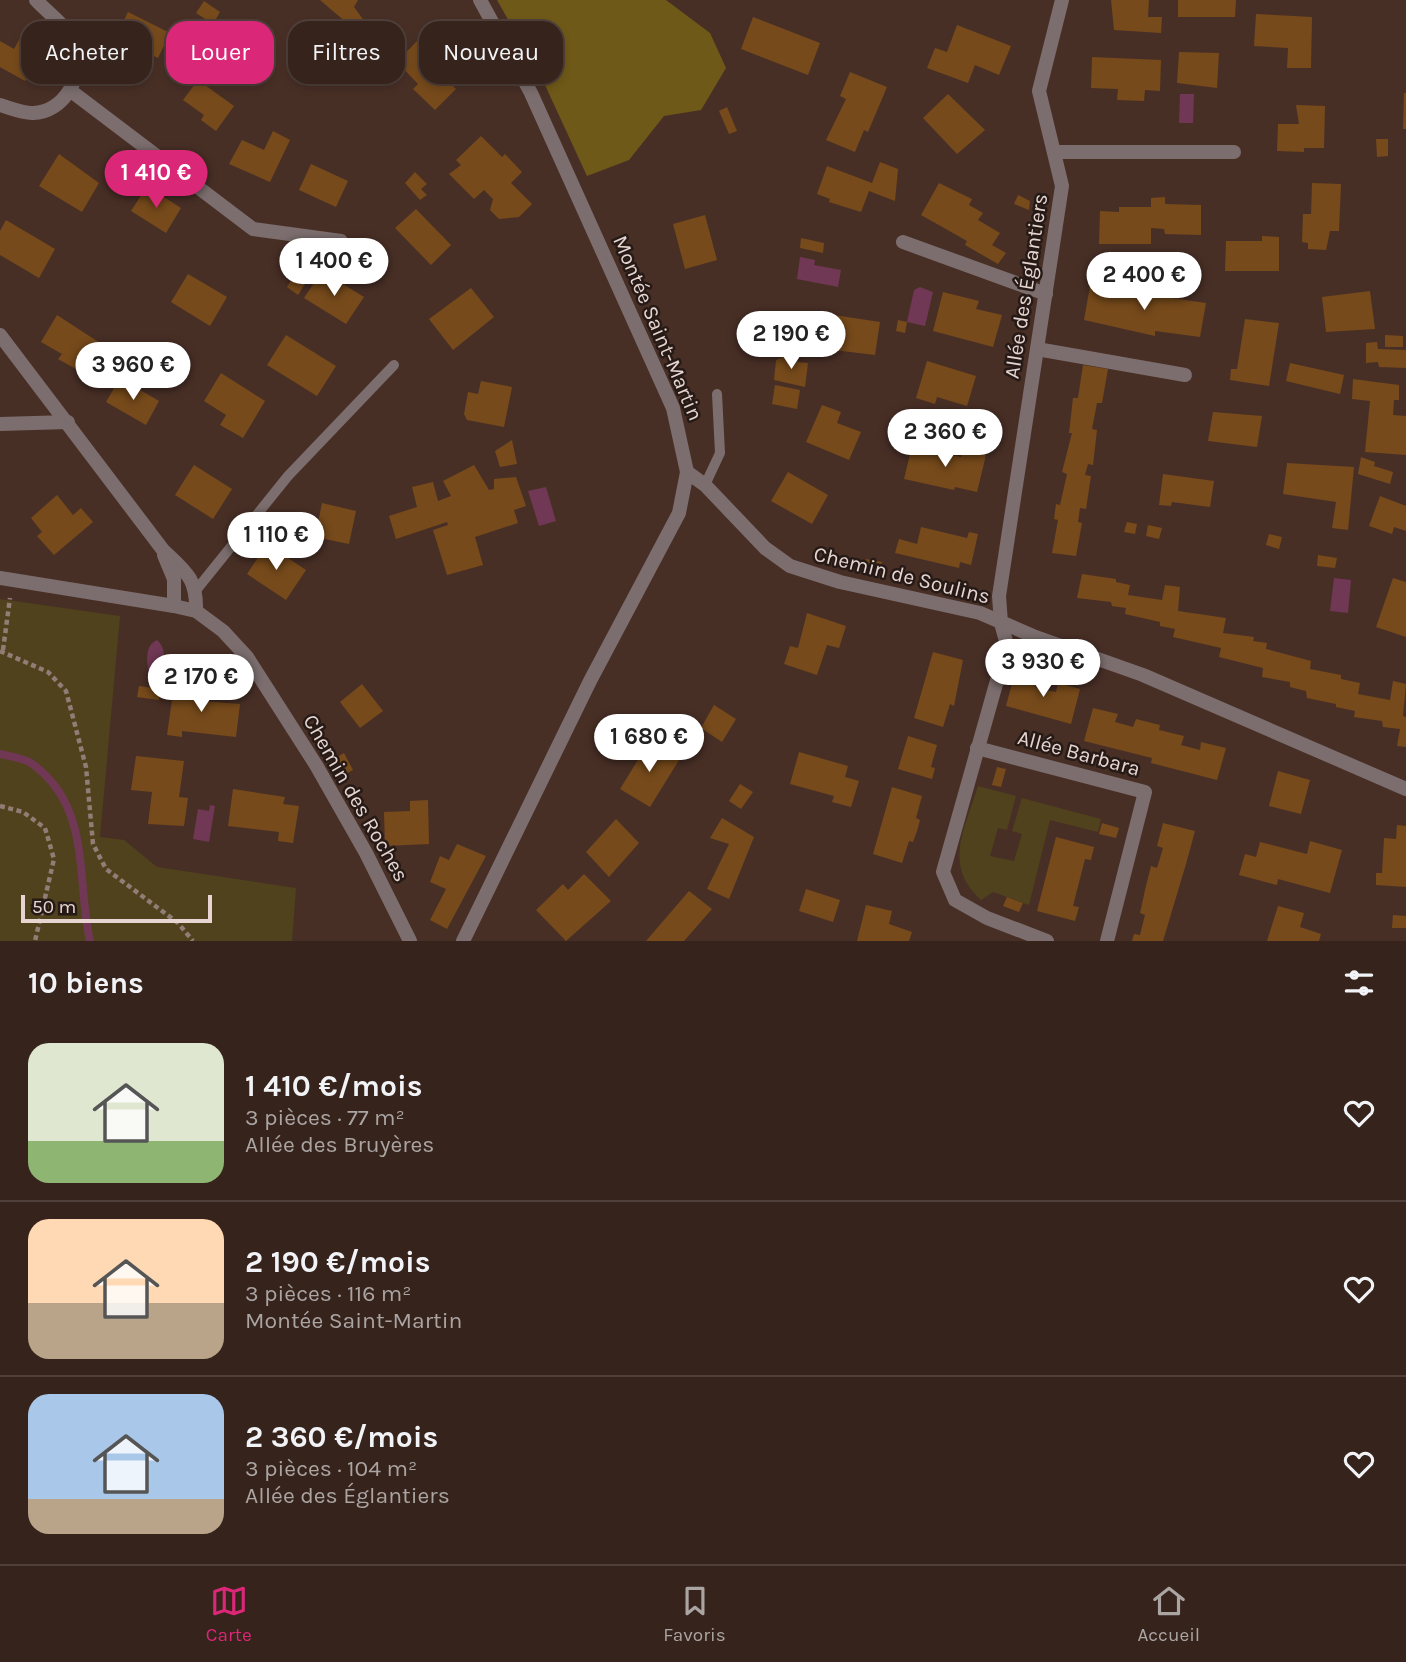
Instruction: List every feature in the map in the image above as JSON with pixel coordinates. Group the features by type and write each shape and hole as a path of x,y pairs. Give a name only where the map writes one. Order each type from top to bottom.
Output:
{"street":[{"path":"0,105 33,114 56,105 71,91 78,68 76,45 36,0"},
{"name":"Montée Saint-Martin","path":"463,941 590,681 674,523 684,496 687,472 673,408 531,93 480,0"},
{"name":"Allée des Églantiers","path":"1001,623 999,596 1062,186 1039,91 1062,0"},
{"path":"71,91 253,229 341,241"},
{"path":"1055,152 1234,152"},
{"path":"903,242 1046,294"},
{"path":"0,335 163,550 197,589 195,611 6,579"},
{"path":"1037,349 1185,375"},
{"path":"0,424 68,422"},
{"name":"Chemin de Soulins","path":"687,472 705,485 757,541 790,566 840,582 980,612 1001,623 1121,666 1406,789"},
{"path":"163,550 174,579 174,606"},
{"name":"Chemin des Roches","path":"195,611 223,631 254,668 335,798 410,941"},
{"path":"1001,623 1007,645 943,872 947,887 956,900 987,918 1047,941"},
{"name":"Allée Barbara","path":"977,748 1145,792 1107,941"}],"lane":[{"path":"197,589 288,476 394,365"},
{"path":"705,485 720,453 717,394"}],"path":[{"path":"6,579 2,651 48,672 66,691 86,767 93,844 106,869 178,923 193,941"},
{"path":"0,806 23,812 45,828 54,859 36,941"}],"shaded area":[{"path":"497,0 666,0 710,33 726,68 701,110 664,116 629,160 587,176 544,84 563,84 563,21 509,21"},
{"path":"1180,94 1194,94 1193,123 1179,123"},
{"path":"800,257 815,260 814,265 841,270 838,287 797,279"},
{"path":"920,287 933,292 925,326 907,322 914,290"},
{"path":"546,487 556,521 539,526 528,491"},
{"path":"1334,578 1351,580 1348,613 1330,611"},
{"path":"0,599 120,616 100,837 124,840 157,867 296,888 292,941 0,941"},
{"path":"157,640 164,651 164,660 162,673 154,677 149,674 147,655 150,646"},
{"path":"978,786 1016,796 1007,830 998,828 990,856 1014,861 1022,834 1012,831 1022,798 1101,819 1098,832 1050,820 1029,905 993,892 981,900 969,887 962,873 960,846"},
{"path":"210,805 215,806 209,842 193,839 198,809 209,811"}],"building":[{"path":"320,0 358,0 354,7 364,21 345,21"},
{"path":"1111,0 1149,0 1148,17 1162,17 1161,33 1114,30"},
{"path":"1178,0 1236,0 1235,17 1178,17"},
{"path":"204,1 220,12 215,21 208,21 196,13"},
{"path":"128,12 146,21 124,21"},
{"path":"1256,14 1312,17 1311,68 1287,68 1288,48 1254,46"},
{"path":"753,17 820,43 808,75 741,49"},
{"path":"152,24 166,31 166,41 158,58 152,55"},
{"path":"957,25 1011,46 999,75 975,65 968,83 927,68 935,48 947,52"},
{"path":"19,40 21,41 21,79 0,67 0,41 14,49"},
{"path":"417,41 419,84 451,84 456,89 435,110 413,89 418,84 405,70 405,54"},
{"path":"1179,52 1219,53 1217,88 1177,83"},
{"path":"1092,57 1161,60 1160,91 1145,90 1144,101 1117,100 1118,89 1091,88"},
{"path":"850,72 887,87 868,132 864,130 855,152 826,140 846,99 840,96"},
{"path":"195,84 204,84 234,106 216,131 201,120 204,115 183,100"},
{"path":"1406,93 1406,129 1403,129"},
{"path":"948,94 985,130 957,154 923,118"},
{"path":"1296,105 1325,106 1324,148 1304,148 1304,152 1277,151 1278,124 1299,124"},
{"path":"727,107 737,131 729,134 719,111"},
{"path":"273,131 290,140 270,182 229,164 242,140 264,150"},
{"path":"481,136 502,157 505,154 522,172 511,183 532,204 519,217 499,219 490,210 493,199 484,190 474,199 449,174 461,165 456,160"},
{"path":"1376,139 1388,139 1388,156 1377,157"},
{"path":"59,154 99,183 82,212 39,186"},
{"path":"880,162 898,169 895,201 869,191 861,212 829,202 830,199 817,194 827,166 872,183"},
{"path":"311,164 348,181 336,207 299,190"},
{"path":"415,172 427,184 421,189 427,195 420,200 405,183"},
{"path":"939,183 972,199 969,205 983,213 978,220 1000,233 992,245 1006,253 998,264 965,245 967,241 921,215"},
{"path":"1312,183 1341,184 1339,231 1330,231 1326,250 1308,249 1308,243 1302,242 1303,214 1311,214"},
{"path":"147,186 181,208 166,233 131,211"},
{"path":"1018,195 1030,201 1029,210 1014,204"},
{"path":"1165,197 1165,204 1201,205 1201,235 1165,234 1164,229 1151,228 1151,244 1099,244 1100,211 1119,212 1119,207 1151,207 1151,198"},
{"path":"416,209 451,245 431,265 395,228"},
{"path":"705,215 717,260 685,269 673,224"},
{"path":"6,220 55,249 39,278 0,255 0,231"},
{"path":"1262,236 1279,237 1279,271 1225,271 1226,241 1262,241"},
{"path":"801,238 824,243 823,253 800,248"},
{"path":"322,271 364,297 346,324 304,298"},
{"path":"188,274 227,297 210,326 171,302"},
{"path":"293,277 305,284 298,295 287,287"},
{"path":"1090,286 1206,303 1200,337 1155,331 1155,336 1084,320"},
{"path":"471,288 494,317 453,350 429,319"},
{"path":"1370,291 1375,329 1326,332 1322,297"},
{"path":"943,292 979,301 976,309 1002,315 993,347 933,331"},
{"path":"821,313 880,322 875,355 817,348"},
{"path":"57,315 100,343 83,373 58,359 62,354 41,342"},
{"path":"1245,319 1279,323 1269,386 1230,380 1231,369 1237,369"},
{"path":"898,320 907,322 905,333 896,331"},
{"path":"286,335 336,366 317,396 267,365"},
{"path":"1385,335 1403,336 1403,347 1385,347"},
{"path":"1377,342 1378,349 1406,350 1406,368 1379,367 1378,362 1366,363 1366,343"},
{"path":"793,353 798,362 808,363 805,387 774,380 776,360"},
{"path":"927,361 976,376 967,406 937,397 935,404 916,398"},
{"path":"1290,363 1344,375 1340,394 1286,381"},
{"path":"1083,365 1108,369 1102,403 1097,403 1092,429 1097,430 1093,465 1088,464 1085,475 1091,476 1086,509 1080,508 1078,522 1082,523 1076,556 1052,553 1058,520 1054,519 1056,504 1060,505 1067,474 1062,472 1072,433 1069,433 1073,398 1078,398"},
{"path":"221,373 265,401 243,438 220,425 226,415 204,401"},
{"path":"120,378 159,401 146,425 106,402"},
{"path":"1353,379 1399,385 1399,400 1394,400 1393,415 1406,416 1406,455 1365,452 1370,401 1352,399"},
{"path":"481,381 512,387 504,427 467,420 464,414 468,392 478,394"},
{"path":"775,385 800,390 797,409 772,404"},
{"path":"822,405 841,412 837,423 861,432 849,460 806,442"},
{"path":"1213,412 1262,416 1257,447 1208,441"},
{"path":"512,440 517,464 500,467 495,451"},
{"path":"912,446 961,457 963,450 986,455 977,492 904,479"},
{"path":"1361,457 1375,462 1374,466 1393,472 1390,484 1358,474"},
{"path":"1287,463 1354,467 1348,530 1332,528 1336,502 1283,494"},
{"path":"194,465 232,489 213,519 175,495"},
{"path":"474,465 489,490 494,489 494,479 516,477 526,506 514,510 518,523 475,537 483,565 447,575 433,530 448,525 447,522 396,539 389,516 417,507 412,487 433,482 438,501 451,496 443,481"},
{"path":"788,472 828,495 812,524 771,501"},
{"path":"1163,474 1214,481 1210,507 1172,502 1171,506 1159,505"},
{"path":"57,495 73,515 81,508 93,522 54,555 37,536 42,532 31,518"},
{"path":"1380,496 1406,506 1406,531 1394,527 1392,534 1369,526"},
{"path":"322,503 356,511 349,544 315,537"},
{"path":"1127,522 1137,524 1135,534 1124,532"},
{"path":"1148,525 1162,528 1159,539 1146,536"},
{"path":"921,527 967,538 969,532 978,534 971,565 960,562 959,568 895,553 899,539 917,544"},
{"path":"1269,534 1282,537 1279,549 1266,545"},
{"path":"267,544 306,570 286,600 247,574"},
{"path":"1318,555 1337,558 1335,568 1317,566"},
{"path":"866,559 882,562 880,571 865,567"},
{"path":"1082,574 1116,579 1116,582 1130,585 1128,595 1162,600 1165,585 1180,587 1178,611 1226,618 1223,633 1254,637 1253,641 1267,643 1266,649 1311,661 1310,669 1341,675 1341,679 1360,683 1358,694 1390,700 1393,681 1406,684 1403,716 1406,717 1406,747 1397,746 1400,729 1383,727 1382,721 1354,717 1355,711 1336,707 1336,704 1307,698 1306,691 1290,687 1290,682 1262,677 1263,668 1219,657 1221,648 1173,637 1175,629 1160,626 1160,622 1125,614 1126,608 1112,606 1111,602 1077,598"},
{"path":"1393,578 1406,582 1406,637 1376,627"},
{"path":"807,613 846,626 839,648 827,645 817,675 784,664 790,646 798,648"},
{"path":"933,652 963,660 954,706 950,704 943,727 914,718"},
{"path":"1015,672 1037,677 1035,687 1045,690 1056,692 1058,683 1080,689 1071,724 1006,706"},
{"path":"362,684 383,711 360,728 340,702"},
{"path":"139,686 160,689 159,700 137,697"},
{"path":"174,686 204,689 203,701 240,704 236,737 182,731 182,737 167,735"},
{"path":"714,705 736,719 722,742 701,728"},
{"path":"1093,708 1118,714 1115,722 1133,727 1136,719 1160,725 1159,730 1184,736 1181,745 1200,750 1201,742 1226,748 1217,780 1151,763 1152,758 1084,741"},
{"path":"908,736 937,745 931,767 935,768 932,779 898,769"},
{"path":"649,742 679,760 650,807 620,789"},
{"path":"799,752 848,766 845,777 859,781 851,807 832,802 834,796 790,784"},
{"path":"344,753 353,770 346,774 337,757"},
{"path":"136,756 184,761 179,797 188,798 184,826 148,824 152,792 131,790"},
{"path":"997,767 1006,769 1001,787 992,785"},
{"path":"1278,771 1310,780 1301,814 1269,806"},
{"path":"740,784 753,792 741,809 729,801"},
{"path":"892,787 922,796 916,818 920,820 917,831 913,842 909,841 902,863 873,854"},
{"path":"233,789 285,797 283,804 299,806 293,843 278,841 279,832 228,826"},
{"path":"428,800 429,844 385,846 384,812 410,811 410,801"},
{"path":"722,818 754,837 729,899 707,889 729,844 710,838"},
{"path":"616,819 639,843 609,877 586,852"},
{"path":"1102,823 1119,828 1116,838 1099,834"},
{"path":"1163,823 1195,831 1163,941 1132,941 1134,934 1140,935 1145,915 1140,913 1151,866 1157,868 1163,848 1157,846"},
{"path":"1397,825 1406,826 1406,887 1376,885 1376,873 1382,873 1384,838 1396,839"},
{"path":"1056,837 1094,847 1091,860 1085,859 1073,906 1079,907 1075,921 1037,911"},
{"path":"1310,841 1342,850 1330,893 1278,879 1277,885 1239,875 1245,854 1256,857 1260,842 1307,854"},
{"path":"457,844 486,856 447,929 430,920 446,889 430,882 440,856 449,860"},
{"path":"584,874 611,901 566,941 536,910 563,884 568,890"},
{"path":"806,889 840,900 833,922 799,911"},
{"path":"689,891 712,909 684,941 646,941"},
{"path":"1007,897 1023,903 1019,912 1003,906"},
{"path":"866,905 892,911 889,924 912,932 909,941 857,941"},
{"path":"1278,906 1304,913 1300,927 1321,934 1319,941 1267,941"},
{"path":"1393,915 1406,916 1406,928 1392,928"}],"waterway":[{"path":"0,754 31,763 50,780 64,800 78,845 90,941"}]}
